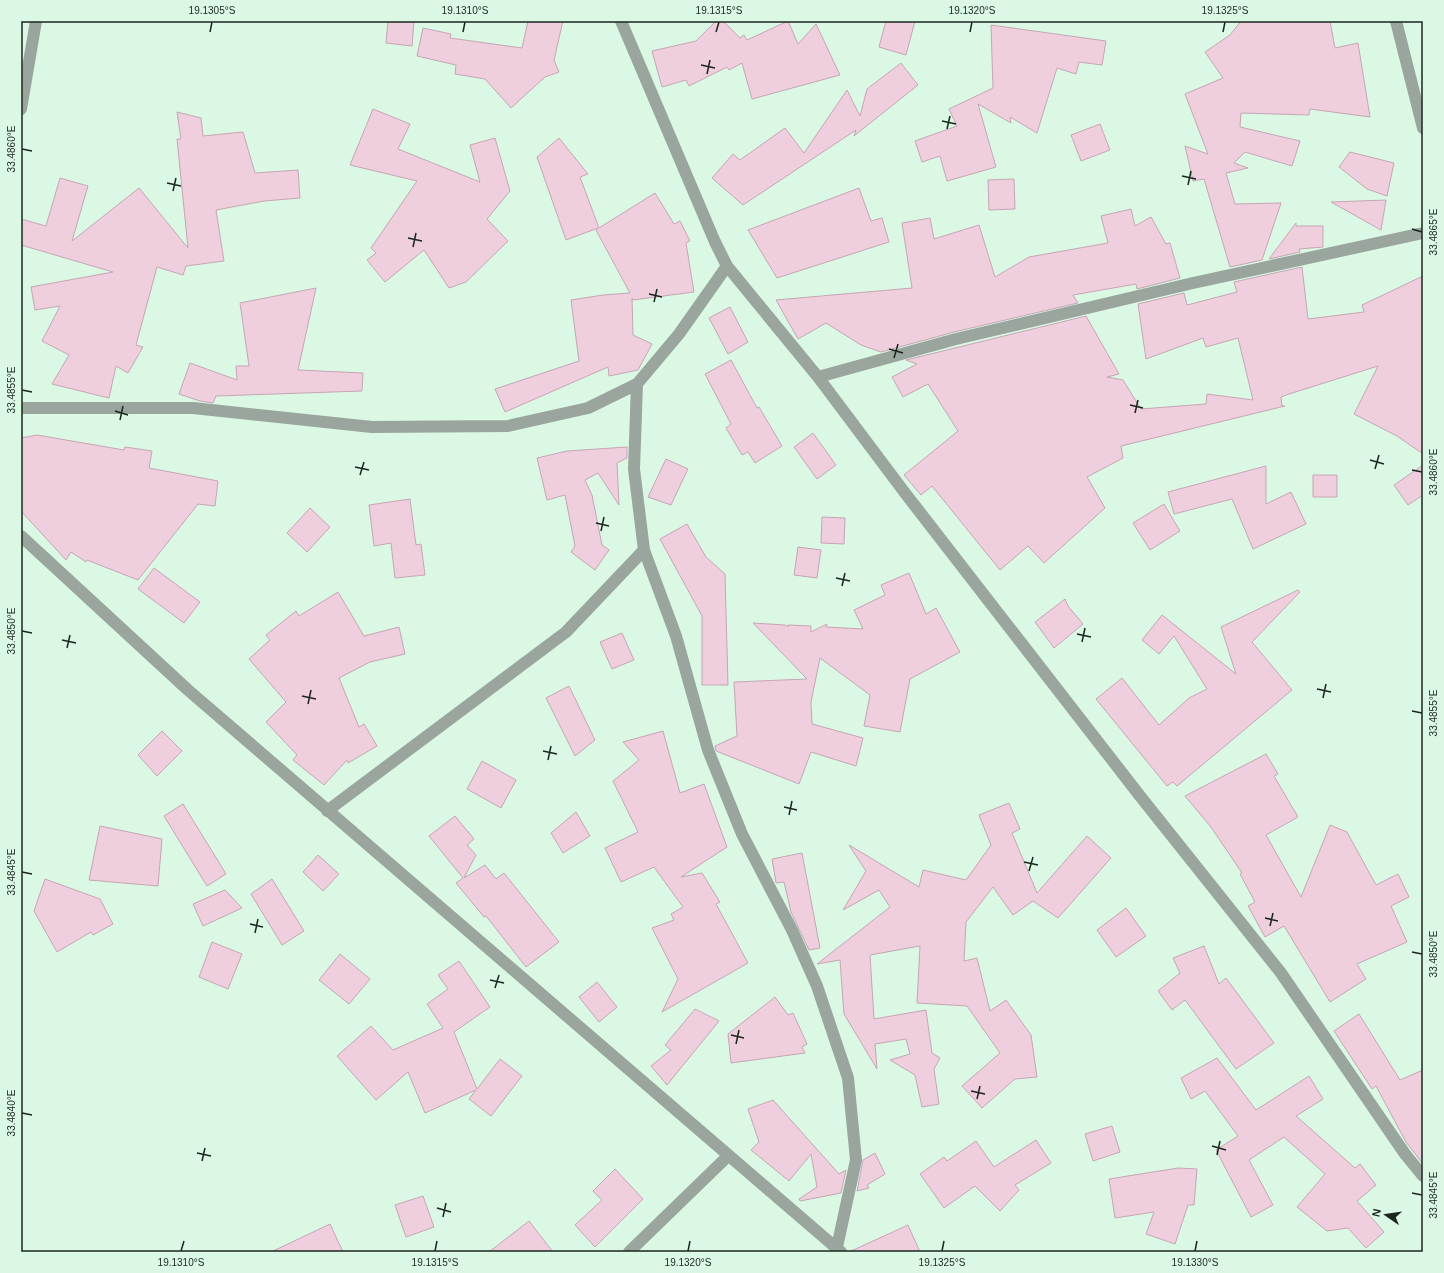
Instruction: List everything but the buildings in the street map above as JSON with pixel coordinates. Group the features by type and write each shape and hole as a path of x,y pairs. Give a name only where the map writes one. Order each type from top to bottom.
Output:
{"street":[{"path":"21,109 36,21"},
{"path":"620,21 715,242 728,266 818,377 905,493 1130,784 1281,973 1405,1154 1423,1176"},
{"path":"1396,21 1423,128"},
{"path":"818,377 956,339 1193,283 1423,233"},
{"path":"21,408 193,408 372,427 508,426 588,408 637,384 678,334 728,266"},
{"path":"21,536 188,690 839,1250 856,1160 848,1078 817,986 792,930 742,834 708,750 676,636 644,550 634,469 637,384"},
{"path":"327,810 566,632 644,550"},
{"path":"629,1252 728,1156"}]}
